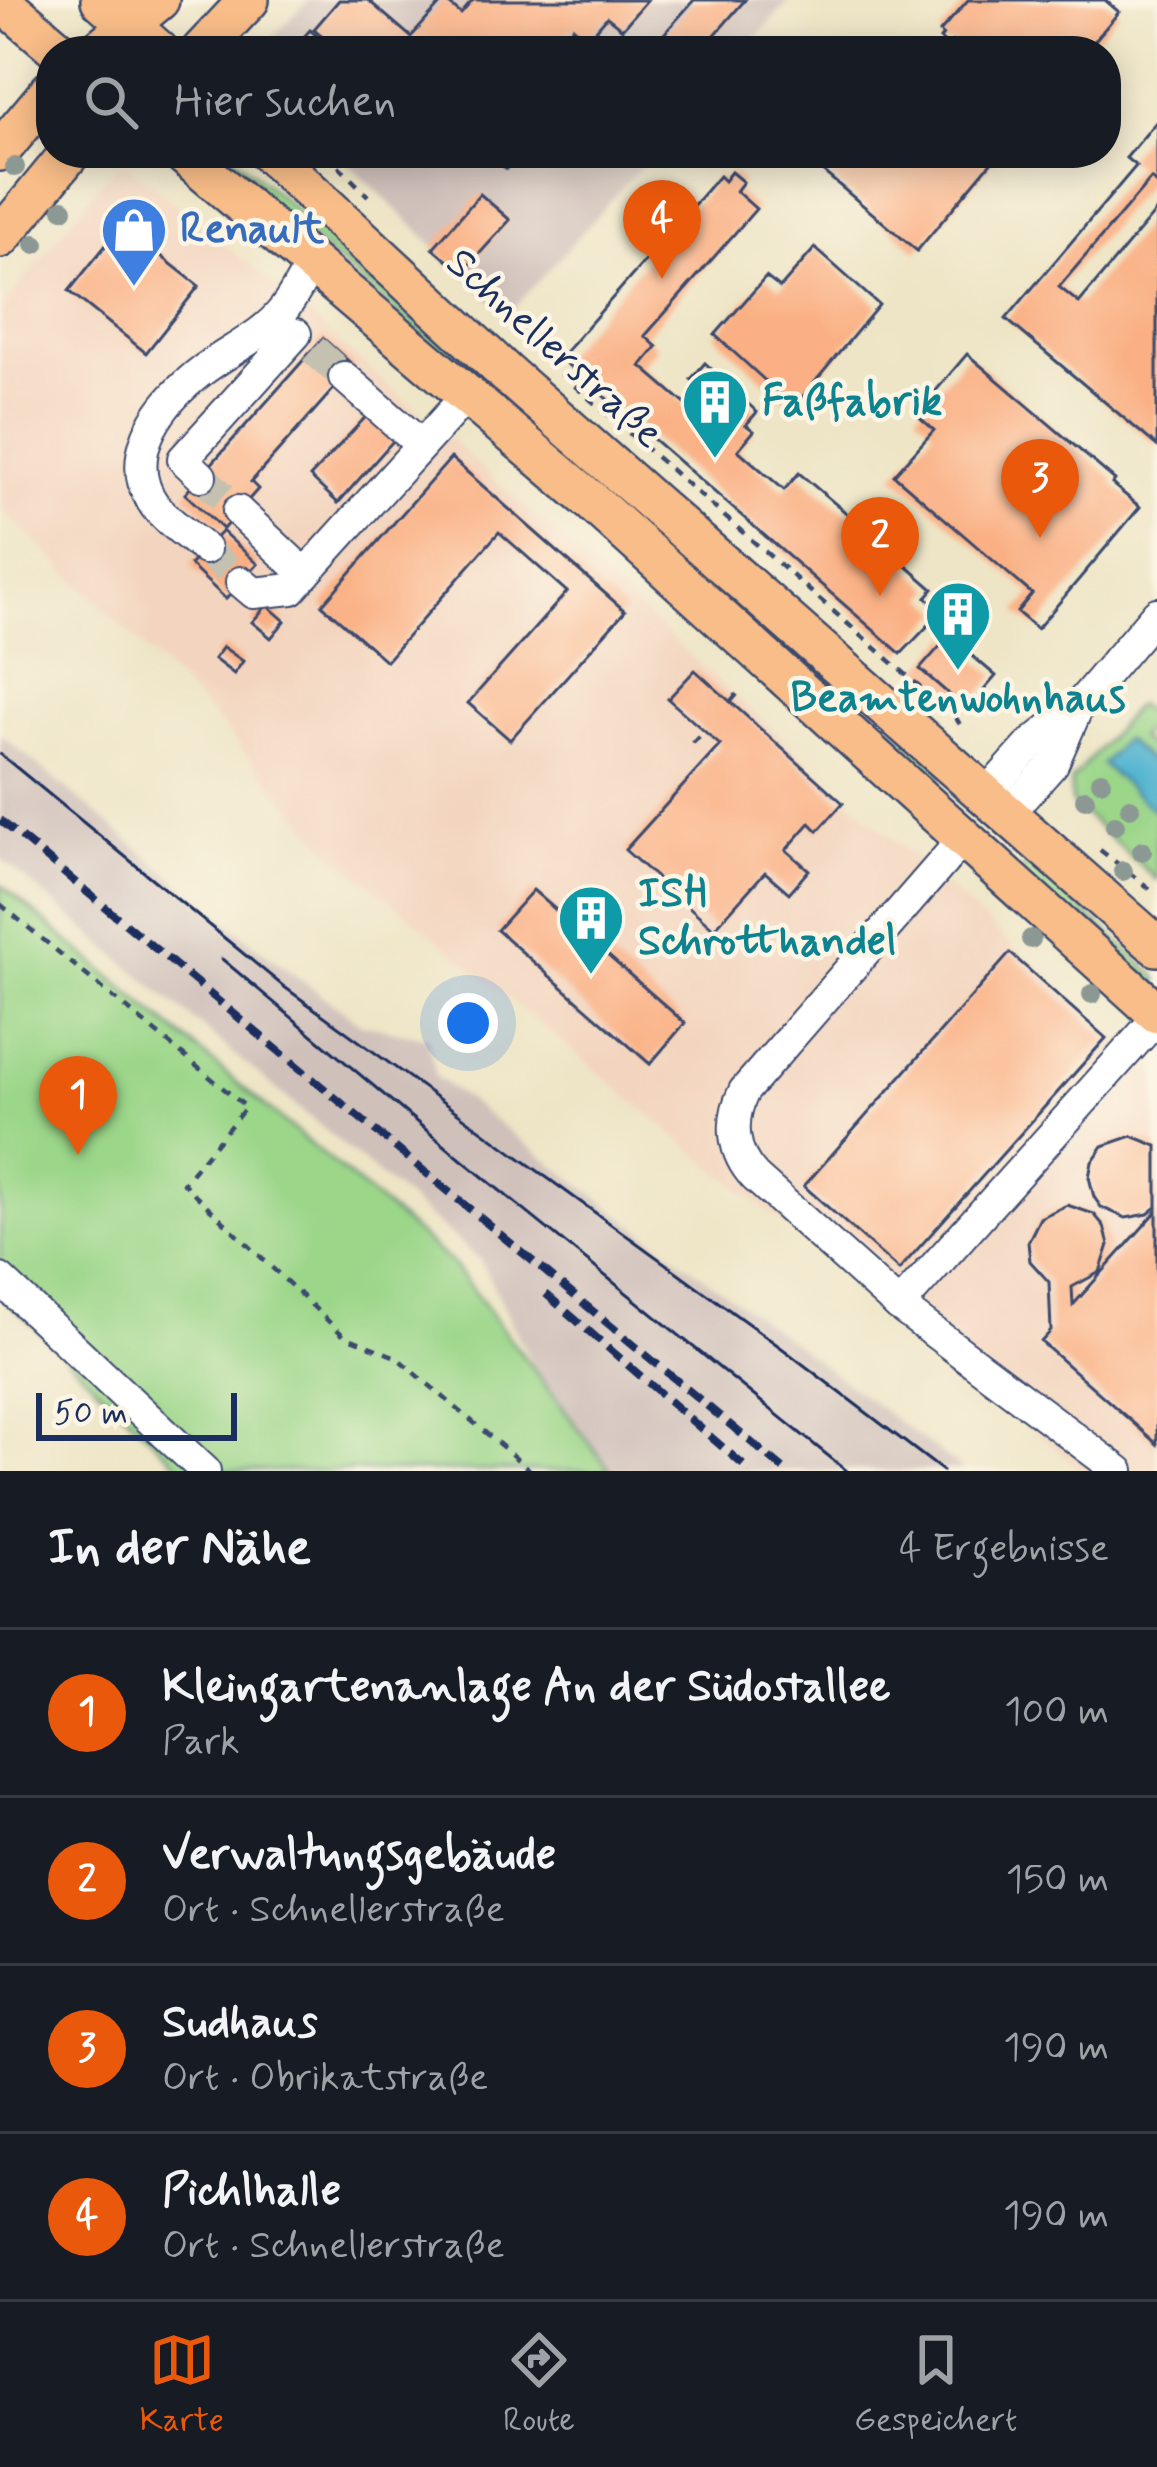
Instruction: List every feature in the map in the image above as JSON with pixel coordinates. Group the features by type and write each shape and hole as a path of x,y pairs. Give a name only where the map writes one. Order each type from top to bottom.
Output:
{"main road":[{"path":"0,0 42,36"},
{"path":"100,0 150,25"},
{"path":"216,36 249,0"},
{"path":"0,151 36,108"},
{"path":"0,238 58,168"},
{"name":"Schnellerstraße","path":"200,168 709,606 1157,1016"},
{"name":"Schnellerstraße","path":"285,168 508,375 1157,946"},
{"path":"963,839 998,803"}],"street":[{"path":"201,476 183,459 298,332 313,261"},
{"path":"205,549 155,506 141,476 149,429 194,377 298,332"},
{"path":"344,377 421,445"},
{"path":"241,582 254,593 292,589 468,394"},
{"path":"238,512 305,574"},
{"path":"998,803 1031,744 1079,705 1157,614"},
{"path":"963,839 744,1091 734,1126 740,1158 749,1172 898,1306 1119,1471"},
{"path":"898,1306 1157,1016"},
{"path":"0,1279 205,1471"}],"path":[{"path":"340,168 369,198"},
{"path":"550,365 956,718"},
{"path":"730,701 739,692"},
{"path":"693,743 704,731"},
{"path":"0,904 246,1107 183,1183 344,1336 395,1357 531,1471"}],"shaded area":[{"path":"309,0 790,0 758,36 274,36"},
{"path":"113,168 132,168 449,439 1157,1076 1157,1471 1082,1471 335,855 211,714 0,506 0,310"},
{"path":"354,168 640,168 507,316"},
{"path":"0,734 260,949 361,1024 428,1038 435,1076 964,1471 600,1471 573,1445 480,1260 0,858"}],"green space":[{"path":"229,168 247,168 944,772 934,782 807,664"},
{"path":"1137,704 1155,719 1139,738 1157,754 1157,880 1071,802 1071,781"},
{"path":"1029,862 1157,977 1157,995 1020,873"},
{"path":"0,884 452,1263 611,1471 185,1471 0,1293"}],"water":[{"path":"1124,739 1157,768 1157,813 1102,764"}],"building":[{"path":"339,0 368,0 410,36 322,36 314,29"},
{"path":"444,0 461,14 473,0 647,0 622,29 607,17 590,36 573,27 566,36 412,36"},
{"path":"694,0 745,0 714,36 662,36"},
{"path":"968,0 1105,0 1119,12 1099,36 942,36 940,32"},
{"path":"1157,121 1157,185 1151,179 1059,287 1079,303 1157,210 1157,446 1006,319 1136,166 1126,158"},
{"path":"819,168 986,168 917,251"},
{"path":"731,172 743,182 736,191 756,209 645,336 657,347 641,366 691,409 700,399 707,405 713,398 691,379 705,363 757,412 746,425 754,431 738,450 784,490 799,473 857,522 844,539 864,555 877,540 933,589 926,597 942,611 901,654 560,358 719,176 724,181"},
{"path":"480,194 510,220 462,273 433,248"},
{"name":"Renault","path":"122,225 199,286 146,353 69,291"},
{"path":"815,248 879,305 794,407 715,335 766,277 780,288"},
{"path":"323,338 354,366 251,482 258,489 223,529 185,494"},
{"path":"967,354 1115,480 1112,484 1140,507 1037,629 1017,612 1032,594 894,475 934,430 916,414"},
{"path":"374,408 401,432 338,503 310,477"},
{"path":"451,458 625,611 510,740 468,703 567,592 499,532 386,661 322,605"},
{"path":"222,531 258,564 226,599 190,565"},
{"path":"267,605 285,621 271,638 252,622"},
{"name":"Beamtenwohnhaus","path":"949,636 996,676 967,710 920,669"},
{"path":"223,647 243,661 234,674 214,659"},
{"path":"695,670 843,803 818,831 810,823 786,850 809,870 789,893 765,872 714,929 625,850 720,745 668,699"},
{"name":"ISH Schrotthandel","path":"533,890 685,1023 650,1064 497,930"},
{"path":"1010,953 1106,1038 899,1270 804,1186"},
{"path":"1132,1136 1157,1146 1157,1207 1126,1218 1101,1207 1089,1177 1103,1146"},
{"path":"1067,1205 1094,1214 1104,1226 1109,1245 1100,1272 1072,1287 1073,1305 1157,1211 1157,1444 1041,1342 1051,1331 1049,1282 1030,1261 1028,1242 1040,1218"}],"tunnel":[{"path":"313,349 344,377"},
{"path":"201,476 238,511"},
{"path":"205,549 241,582"}],"tram line":[{"path":"0,754 283,986 943,1471"},
{"path":"222,959 847,1471"}],"railway":[{"path":"0,820 786,1471"},
{"path":"546,1294 750,1471"}],"place":[{"name":"Pichlhalle","path":"662,279"},
{"name":"Renault","path":"134,289"},
{"name":"Faßfabrik","path":"715,461"},
{"name":"Sudhaus","path":"1040,538"},
{"name":"Verwaltungsgebäude","path":"880,596"},
{"name":"Beamtenwohnhaus","path":"958,673"},
{"name":"ISH Schrotthandel","path":"591,977"},
{"name":"Kleingartenanlage An der Südostallee","path":"78,1155"}]}
